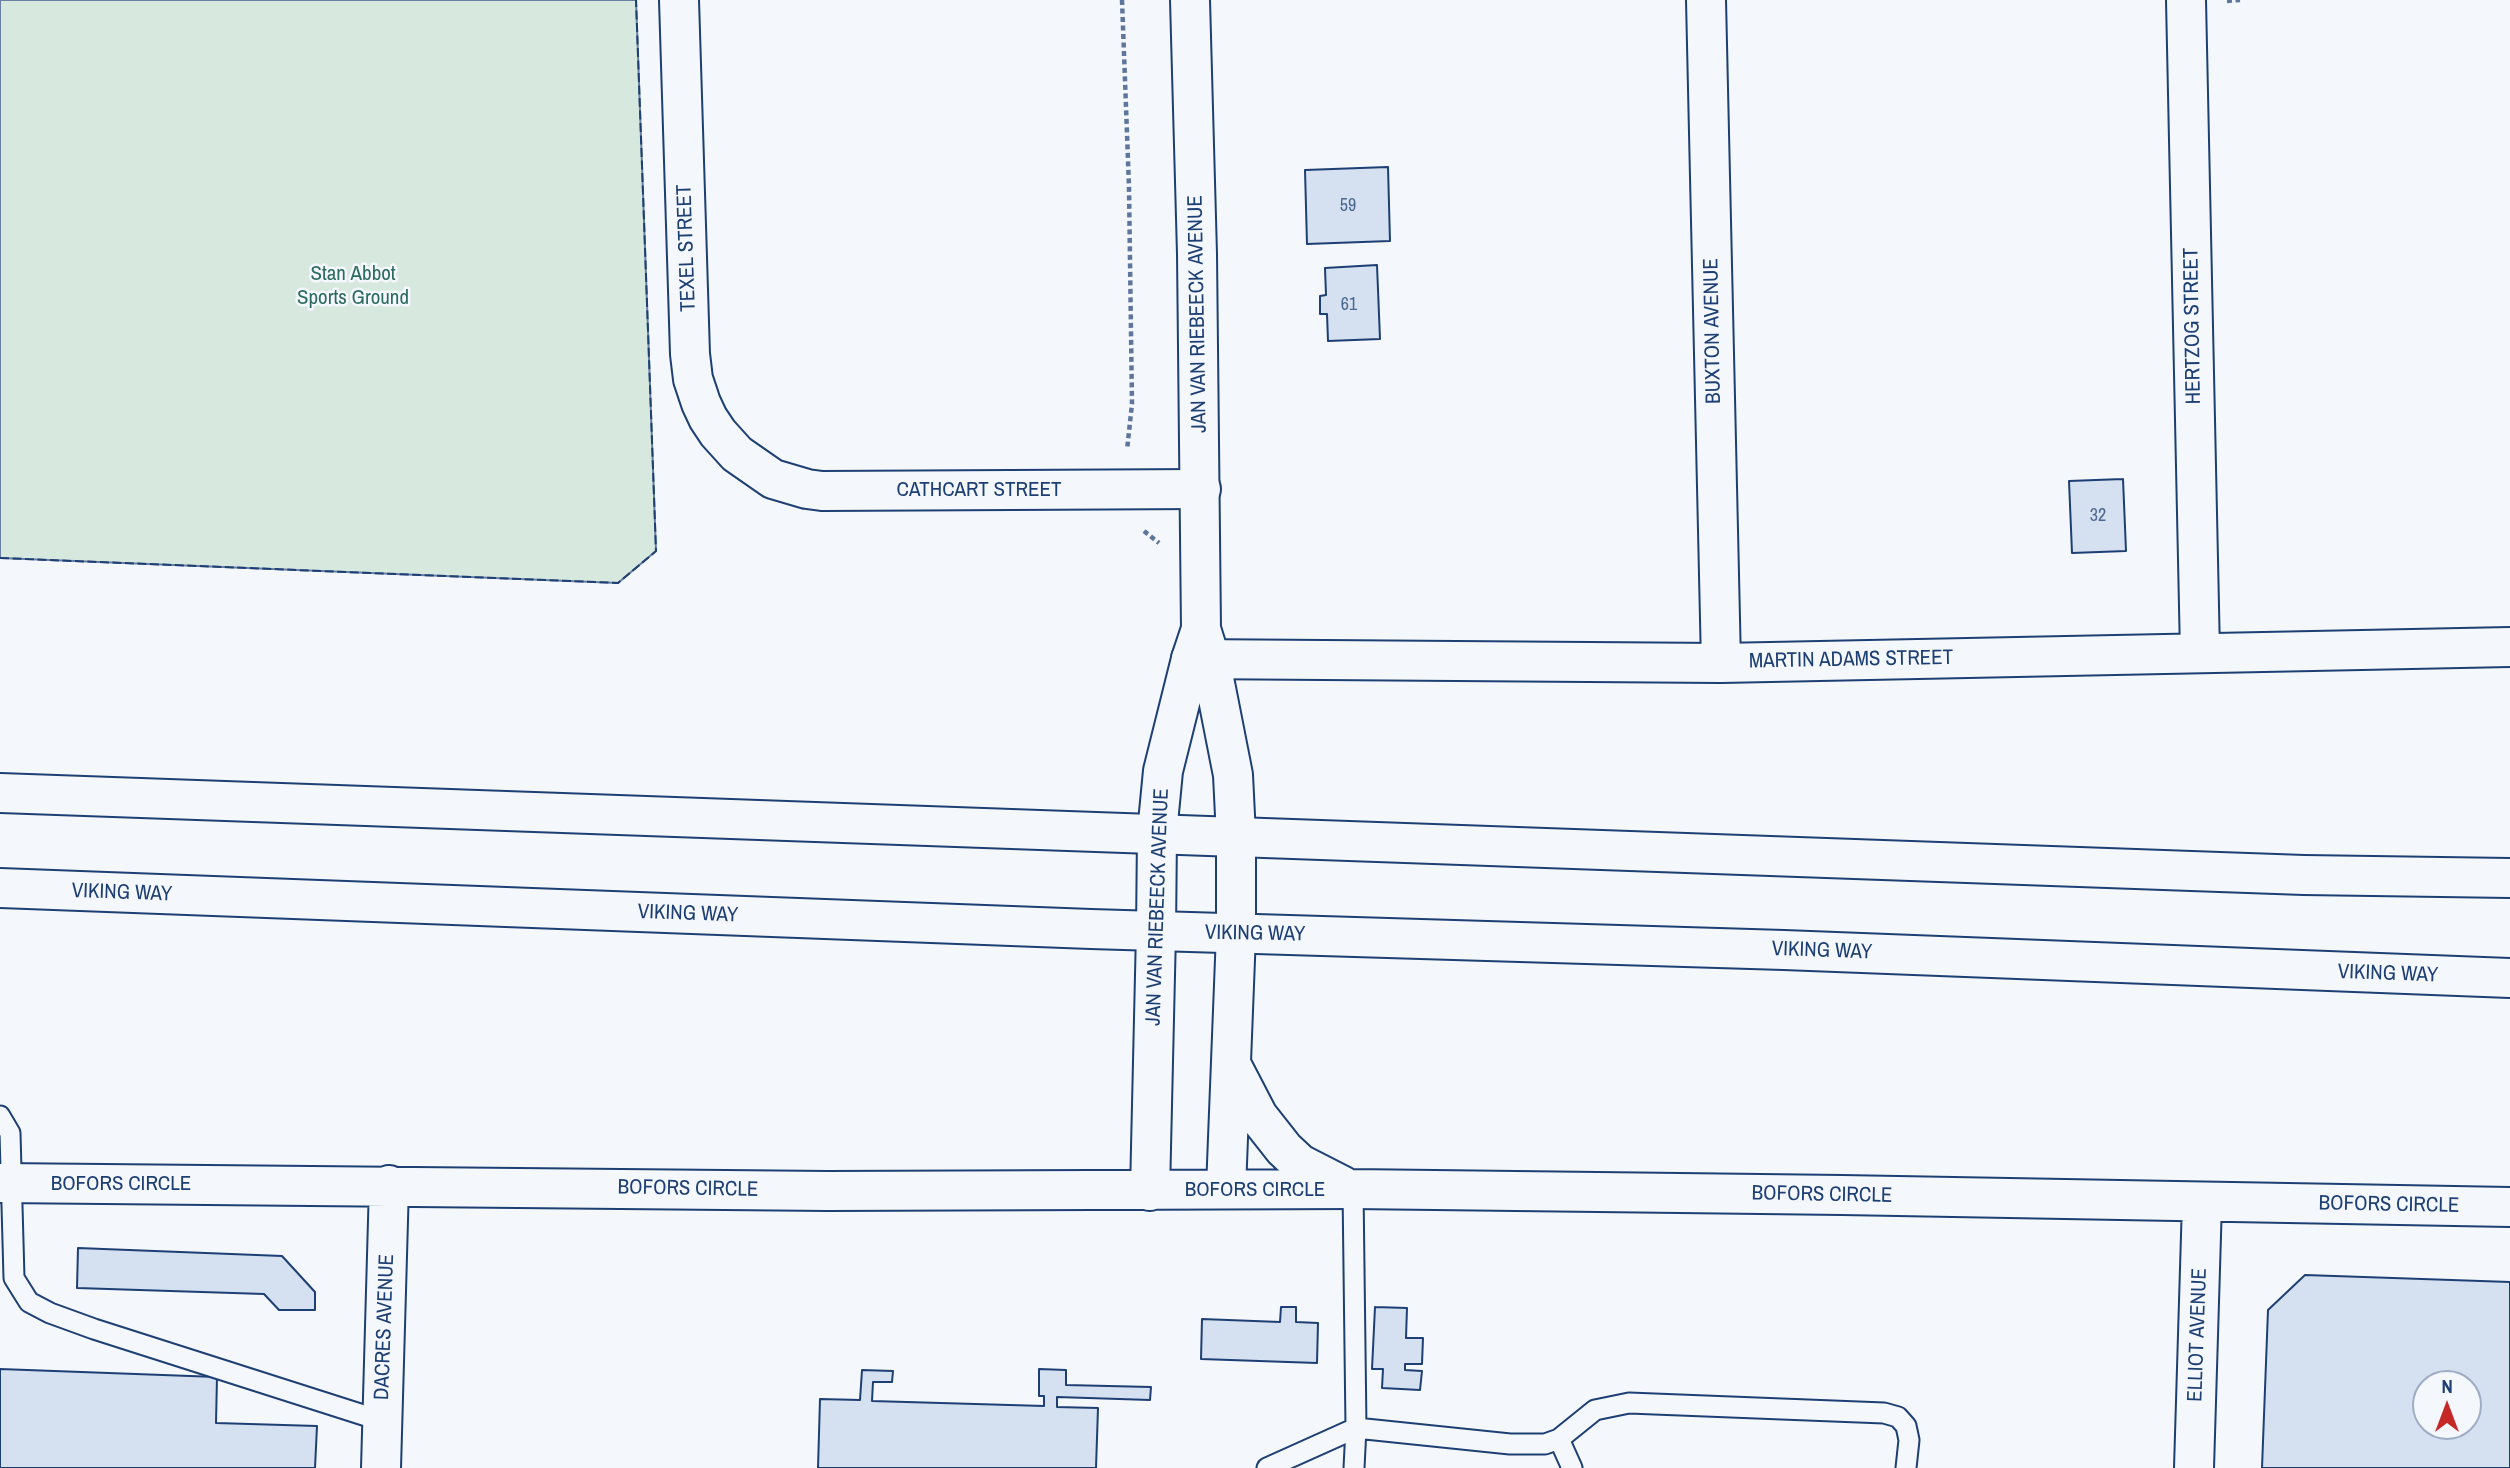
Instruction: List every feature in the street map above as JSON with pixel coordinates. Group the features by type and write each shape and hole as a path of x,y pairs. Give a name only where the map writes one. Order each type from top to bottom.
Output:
{"street":[{"name":"TEXEL STREET","path":"680,0 690,354 693,379 701,403 718,433 737,454 760,471"},
{"name":"JAN VAN RIEBEECK AVENUE","path":"1190,0 1201,489 1201,648 1233,775 1236,836 1236,934 1226,1189"},
{"name":"BUXTON AVENUE","path":"1706,0 1721,663"},
{"name":"HERTZOG STREET","path":"2186,0 2200,653"},
{"name":"CATHCART STREET","path":"760,471 787,484 822,491 1201,489"},
{"name":"MARTIN ADAMS STREET","path":"1201,648 1721,663 2510,647"},
{"name":"JAN VAN RIEBEECK AVENUE","path":"1150,1191 1157,833 1164,771 1201,648"},
{"path":"0,793 2304,875 2510,878"},
{"name":"VIKING WAY","path":"0,888 1156,932 1784,950 2510,978"},
{"path":"1230,1063 1258,1116 1284,1149 1300,1164 1318,1175 1353,1189"},
{"name":"BOFORS CIRCLE","path":"6,1183 828,1191 1353,1189 2510,1207"},
{"name":"DACRES AVENUE","path":"381,1468 389,1185"},
{"name":"ELLIOT AVENUE","path":"2193,1468 2202,1202"}],"lane":[{"path":"0,1116 10,1133 6,1183 14,1278 29,1302 94,1329 382,1421"},
{"path":"1353,1189 1356,1429 1354,1468"},
{"path":"1267,1468 1356,1429 1536,1445 1559,1439 1595,1410 1629,1403 1884,1413 1898,1417 1906,1426 1909,1440 1906,1468"},
{"path":"1559,1439 1572,1468"}],"path":[{"path":"1122,0 1129,187 1132,404 1126,458"},
{"path":"1134,526 1160,545"}],"green space":[{"name":"Stan Abbot Sports Ground","path":"0,0 636,0 656,551 618,583 0,558"}],"building":[{"path":"1388,167 1390,241 1307,244 1305,170"},
{"path":"1377,265 1380,339 1328,341 1327,314 1320,314 1320,296 1326,295 1325,268"},
{"path":"2123,479 2126,551 2072,553 2069,481"},
{"path":"78,1248 282,1256 315,1292 315,1310 279,1310 264,1294 77,1288"},
{"path":"2305,1275 2510,1282 2510,1468 2262,1468 2268,1310"},
{"path":"1281,1307 1296,1307 1296,1322 1318,1323 1317,1363 1201,1359 1202,1319 1280,1322"},
{"path":"1375,1307 1407,1308 1406,1338 1423,1338 1422,1364 1405,1364 1405,1370 1422,1371 1420,1390 1382,1388 1383,1369 1372,1369"},
{"path":"0,1369 217,1377 216,1423 317,1426 315,1468 0,1468"},
{"path":"1039,1369 1066,1370 1066,1385 1151,1387 1150,1400 1057,1397 1057,1407 1098,1408 1096,1468 818,1468 820,1399 860,1400 862,1370 893,1371 892,1382 873,1382 872,1401 1044,1406 1044,1396 1039,1396"}],"fence":[{"path":"0,558 618,583 656,551 636,0"}]}
